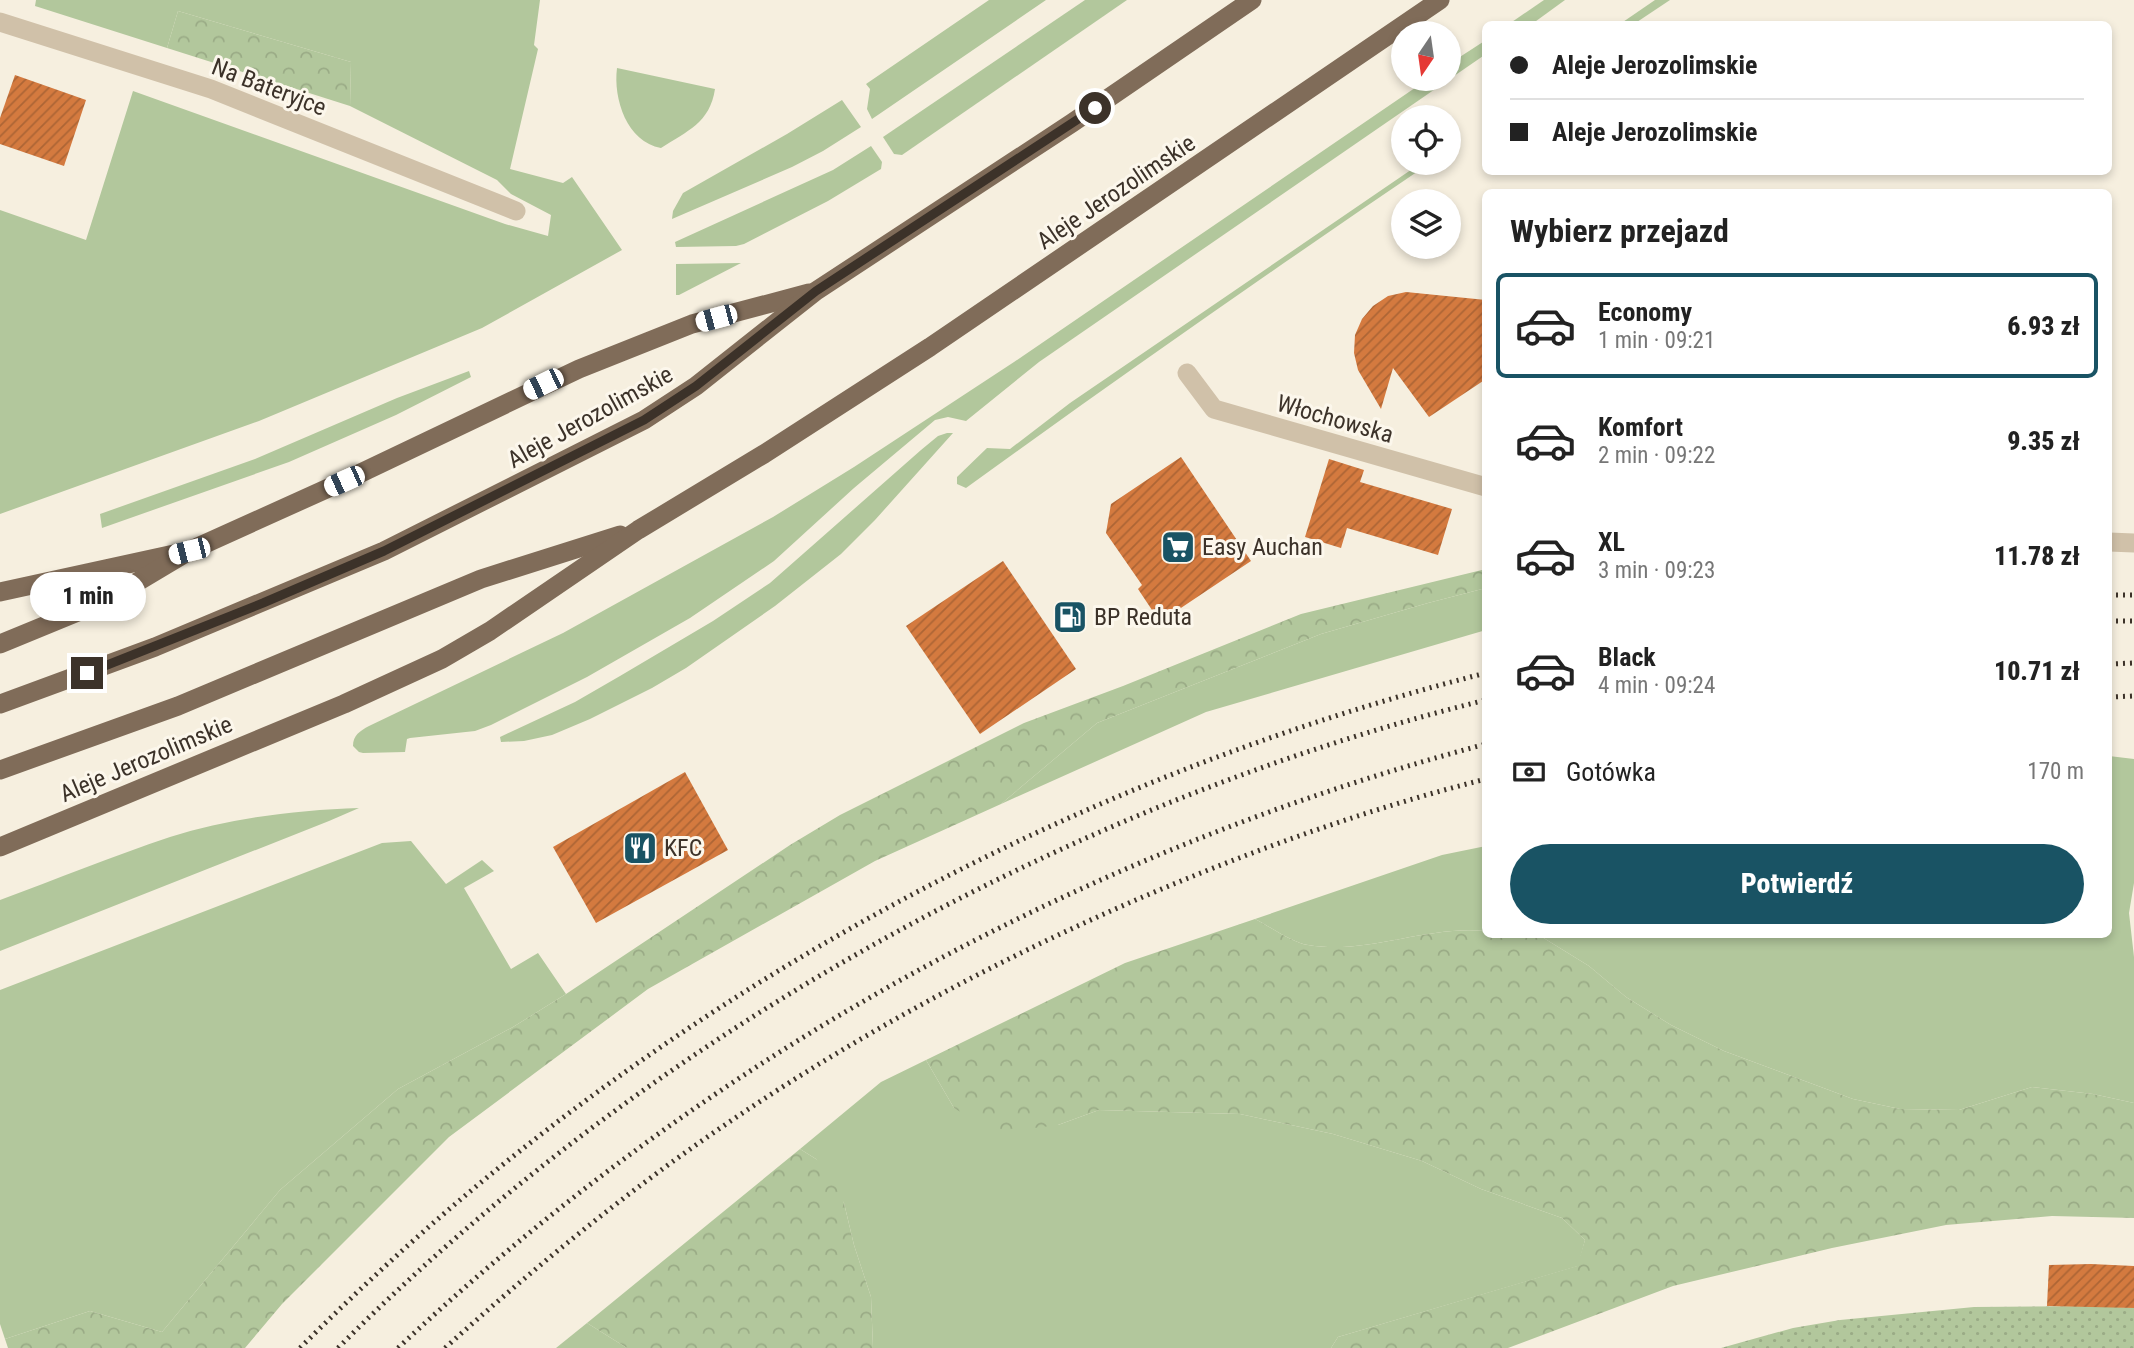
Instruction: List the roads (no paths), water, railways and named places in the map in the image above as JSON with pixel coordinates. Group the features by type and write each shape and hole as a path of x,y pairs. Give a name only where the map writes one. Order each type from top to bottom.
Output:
{"main road":[{"name":"Aleje Jerozolimskie","path":"0,704 116,662 384,551 512,488 654,413 696,386 816,291 1072,123 1252,0"},
{"name":"Aleje Jerozolimskie","path":"0,848 344,704 442,659 490,631 638,530 764,454 930,347 1440,0"},
{"path":"0,644 107,600 189,551 344,481 579,369 692,324 816,291"},
{"name":"Aleje Jerozolimskie","path":"0,771 178,706 481,579 638,530"},
{"path":"0,592 189,551"}],"street":[{"name":"Na Bateryjce","path":"0,22 211,89 516,211"},
{"name":"Włochowska","path":"1187,373 1214,409 1482,487"},
{"path":"2112,542 2134,543"}],"railway":[{"path":"2112,595 2134,595"},
{"path":"2112,621 2134,621"},
{"path":"2112,664 2134,663"},
{"path":"300,1348 403,1250 511,1158 621,1075 734,998 852,928 973,863 1097,806 1224,755 1354,710 1482,674"},
{"path":"2112,697 2134,696"},
{"path":"338,1348 458,1236 587,1131 724,1035 868,948 1018,870 1172,802 1328,745 1482,701"},
{"path":"398,1348 517,1243 641,1147 770,1058 904,978 1043,907 1186,844 1334,789 1482,745"},
{"path":"445,1348 554,1254 668,1165 815,1066 892,1021 1050,939 1213,868 1343,821 1482,780"}],"place":[{"name":"Easy Auchan","path":"1178,547"},
{"name":"BP Reduta","path":"1070,617"},
{"name":"KFC","path":"640,848"}]}
